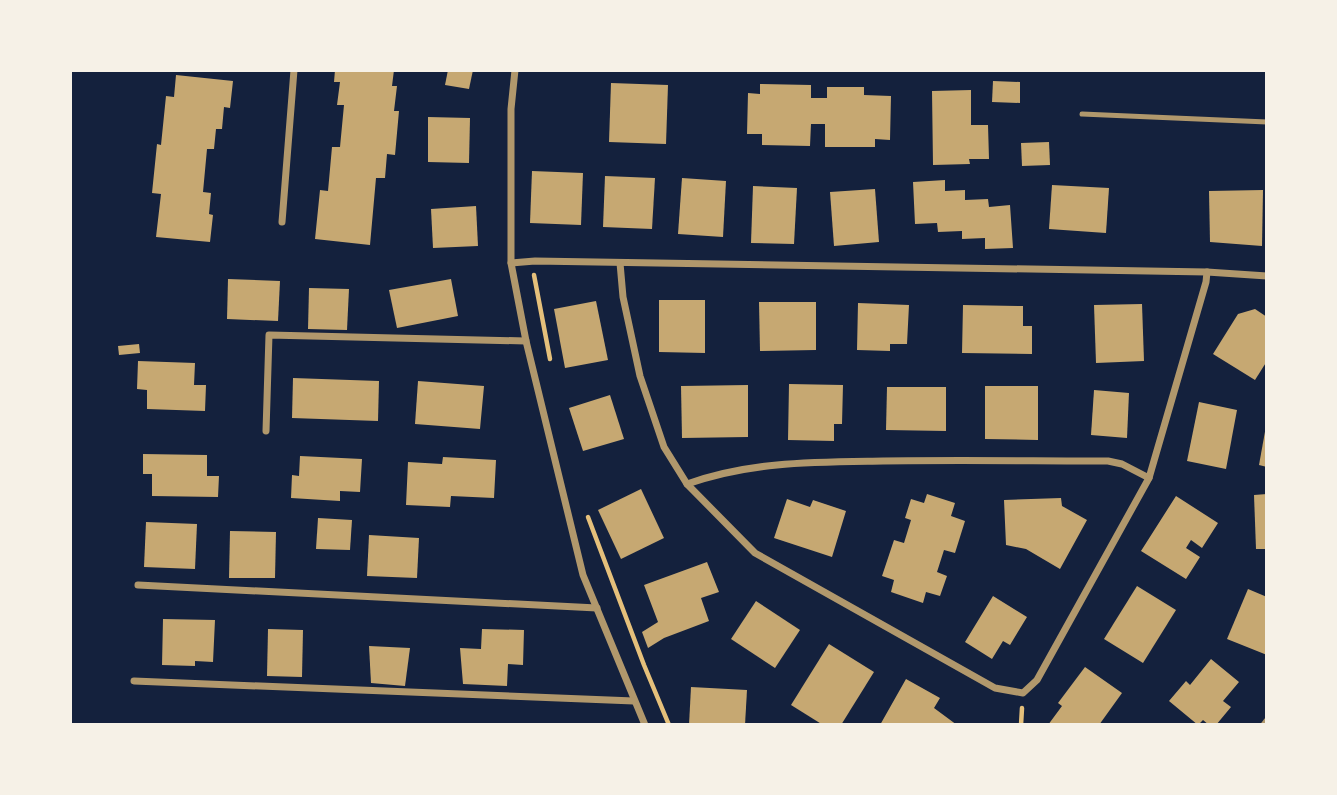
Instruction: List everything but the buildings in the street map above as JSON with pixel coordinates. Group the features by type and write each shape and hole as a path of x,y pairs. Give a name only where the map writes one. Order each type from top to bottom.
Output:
{"street":[{"path":"282,222 295,70"},
{"path":"515,70 511,109 510,263 526,341 583,575 645,725"},
{"path":"510,263 535,261 1207,272 1267,276"},
{"path":"620,263 623,297 640,376 664,447 687,484 755,553 995,688 1023,693 1037,680 1149,478 1207,272"},
{"path":"266,431 269,335 526,341"},
{"path":"687,484 747,467 781,463 923,461 1108,461 1122,464 1149,478"},
{"path":"138,585 597,608"},
{"path":"134,681 634,701"}],"lane":[{"path":"1082,114 1267,122"}],"path":[{"path":"535,261 534,277 551,369"},
{"path":"585,509 669,725"}]}
